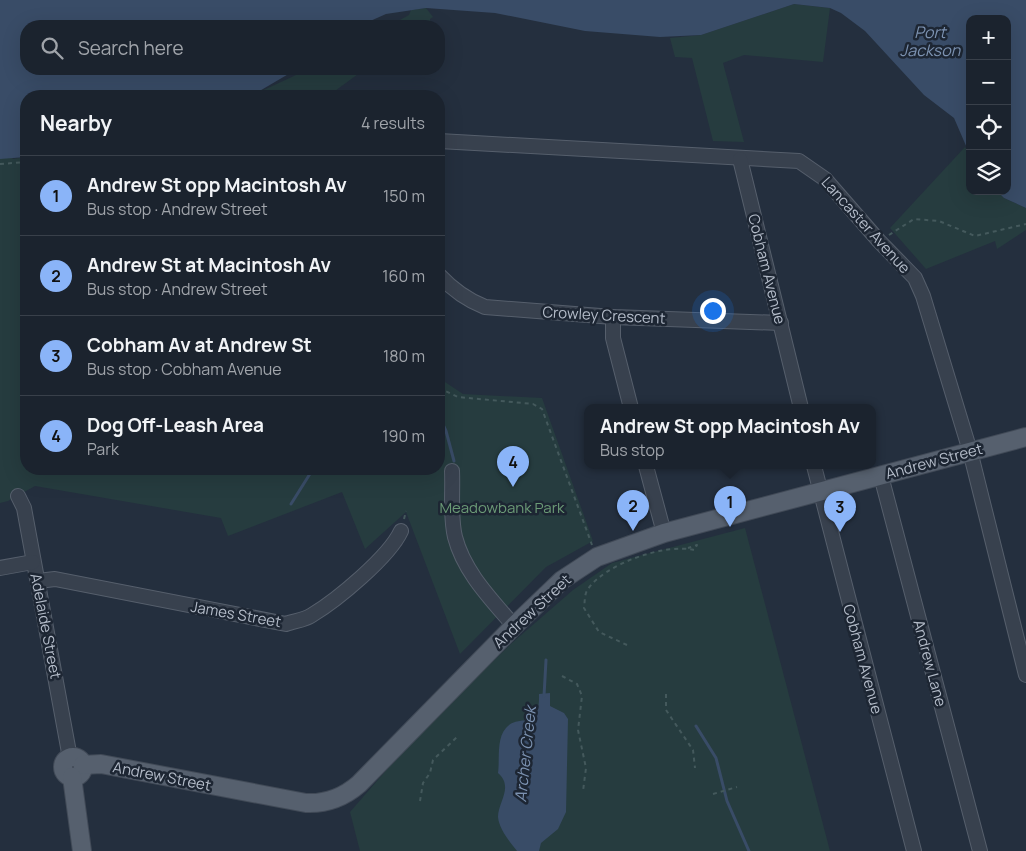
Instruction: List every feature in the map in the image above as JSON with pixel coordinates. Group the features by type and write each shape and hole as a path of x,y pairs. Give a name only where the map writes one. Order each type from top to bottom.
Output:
{"main road":[{"name":"Andrew Street","path":"75,767 101,764 306,803 319,803 331,800 350,791 359,784 514,626 562,580 597,557 664,533 1026,437"},
{"name":"Adelaide Street","path":"75,767 82,851"}],"street":[{"name":"Lancaster Avenue","path":"445,141 799,161 814,169 825,179 879,241 915,278 923,296 970,451 1026,675"},
{"name":"Cobham Avenue","path":"740,159 799,404"},
{"name":"Crowley Crescent","path":"445,282 469,301 485,307 613,317 781,323"},
{"path":"613,317 613,338 630,404"},
{"path":"647,469 664,533"},
{"name":"Cobham Avenue","path":"815,469 914,851"},
{"path":"452,471 455,536 466,565 514,626"},
{"name":"Andrew Lane","path":"881,476 980,851"},
{"name":"Adelaide Street","path":"18,496 24,508 33,562 75,767"},
{"name":"James Street","path":"38,581 55,579 286,624 310,617 339,596 395,544 401,532"},
{"path":"0,568 33,562"}],"path":[{"path":"0,164 20,162"},
{"path":"879,241 914,219 939,221 975,236 1026,224"},
{"path":"445,391 458,397 533,404 542,409 597,557"},
{"path":"627,646 599,632 584,608 586,591 602,575 620,565 672,548 688,548"},
{"path":"562,676 577,684 582,696 578,730 586,768 583,791"},
{"path":"666,694 666,710 693,750 695,768"},
{"path":"420,801 422,783 430,773 433,760 458,736"},
{"path":"713,794 736,787"}],"green space":[{"path":"794,4 830,8 823,62 744,55 723,63 744,142 713,141 692,58 675,57 670,38 701,35"},
{"path":"426,8 433,17 430,20 400,20 409,15 411,10"},
{"path":"296,75 357,75 336,90 264,90"},
{"name":"Meadowbank Park","path":"0,139 13,159 20,158 20,475 445,475 445,382 463,394 542,398 593,541 546,567 460,654 406,512 365,549 342,492 228,536 221,518 35,486 8,501 0,503"},
{"path":"965,147 966,195 1001,195 1026,208 1026,230 997,249 995,241 926,269 890,228"},
{"path":"745,528 830,851 360,851 350,812 423,728 512,643 573,590 612,563"}],"water":[{"name":"Port Jackson","path":"0,0 1026,0 1026,208 1001,195 1011,195 1011,15 966,15 966,146 954,118 924,95 865,31 841,13 830,8 794,4 701,35 660,37 585,31 495,13 426,8 386,14 372,20 20,20 20,75 287,75 261,90 20,90 20,157 0,159"},
{"path":"550,693 550,706 564,713 568,719 566,812 558,829 541,843 539,851 517,851 503,831 498,817 505,789 503,778 498,773 501,738 506,728 511,724 533,718 538,706 539,694"}],"waterway":[{"name":"Archer Creek","path":"445,429 454,461"},
{"path":"291,504 309,475"},
{"name":"Archer Creek","path":"544,696 546,660"},
{"path":"696,726 716,758 727,801 749,851"}],"place":[{"name":"Dog Off-Leash Area","path":"513,487"},
{"name":"Andrew St opp Macintosh Av","path":"730,527"},
{"name":"Andrew St at Macintosh Av","path":"633,531"},
{"name":"Cobham Av at Andrew St","path":"840,532"}]}
